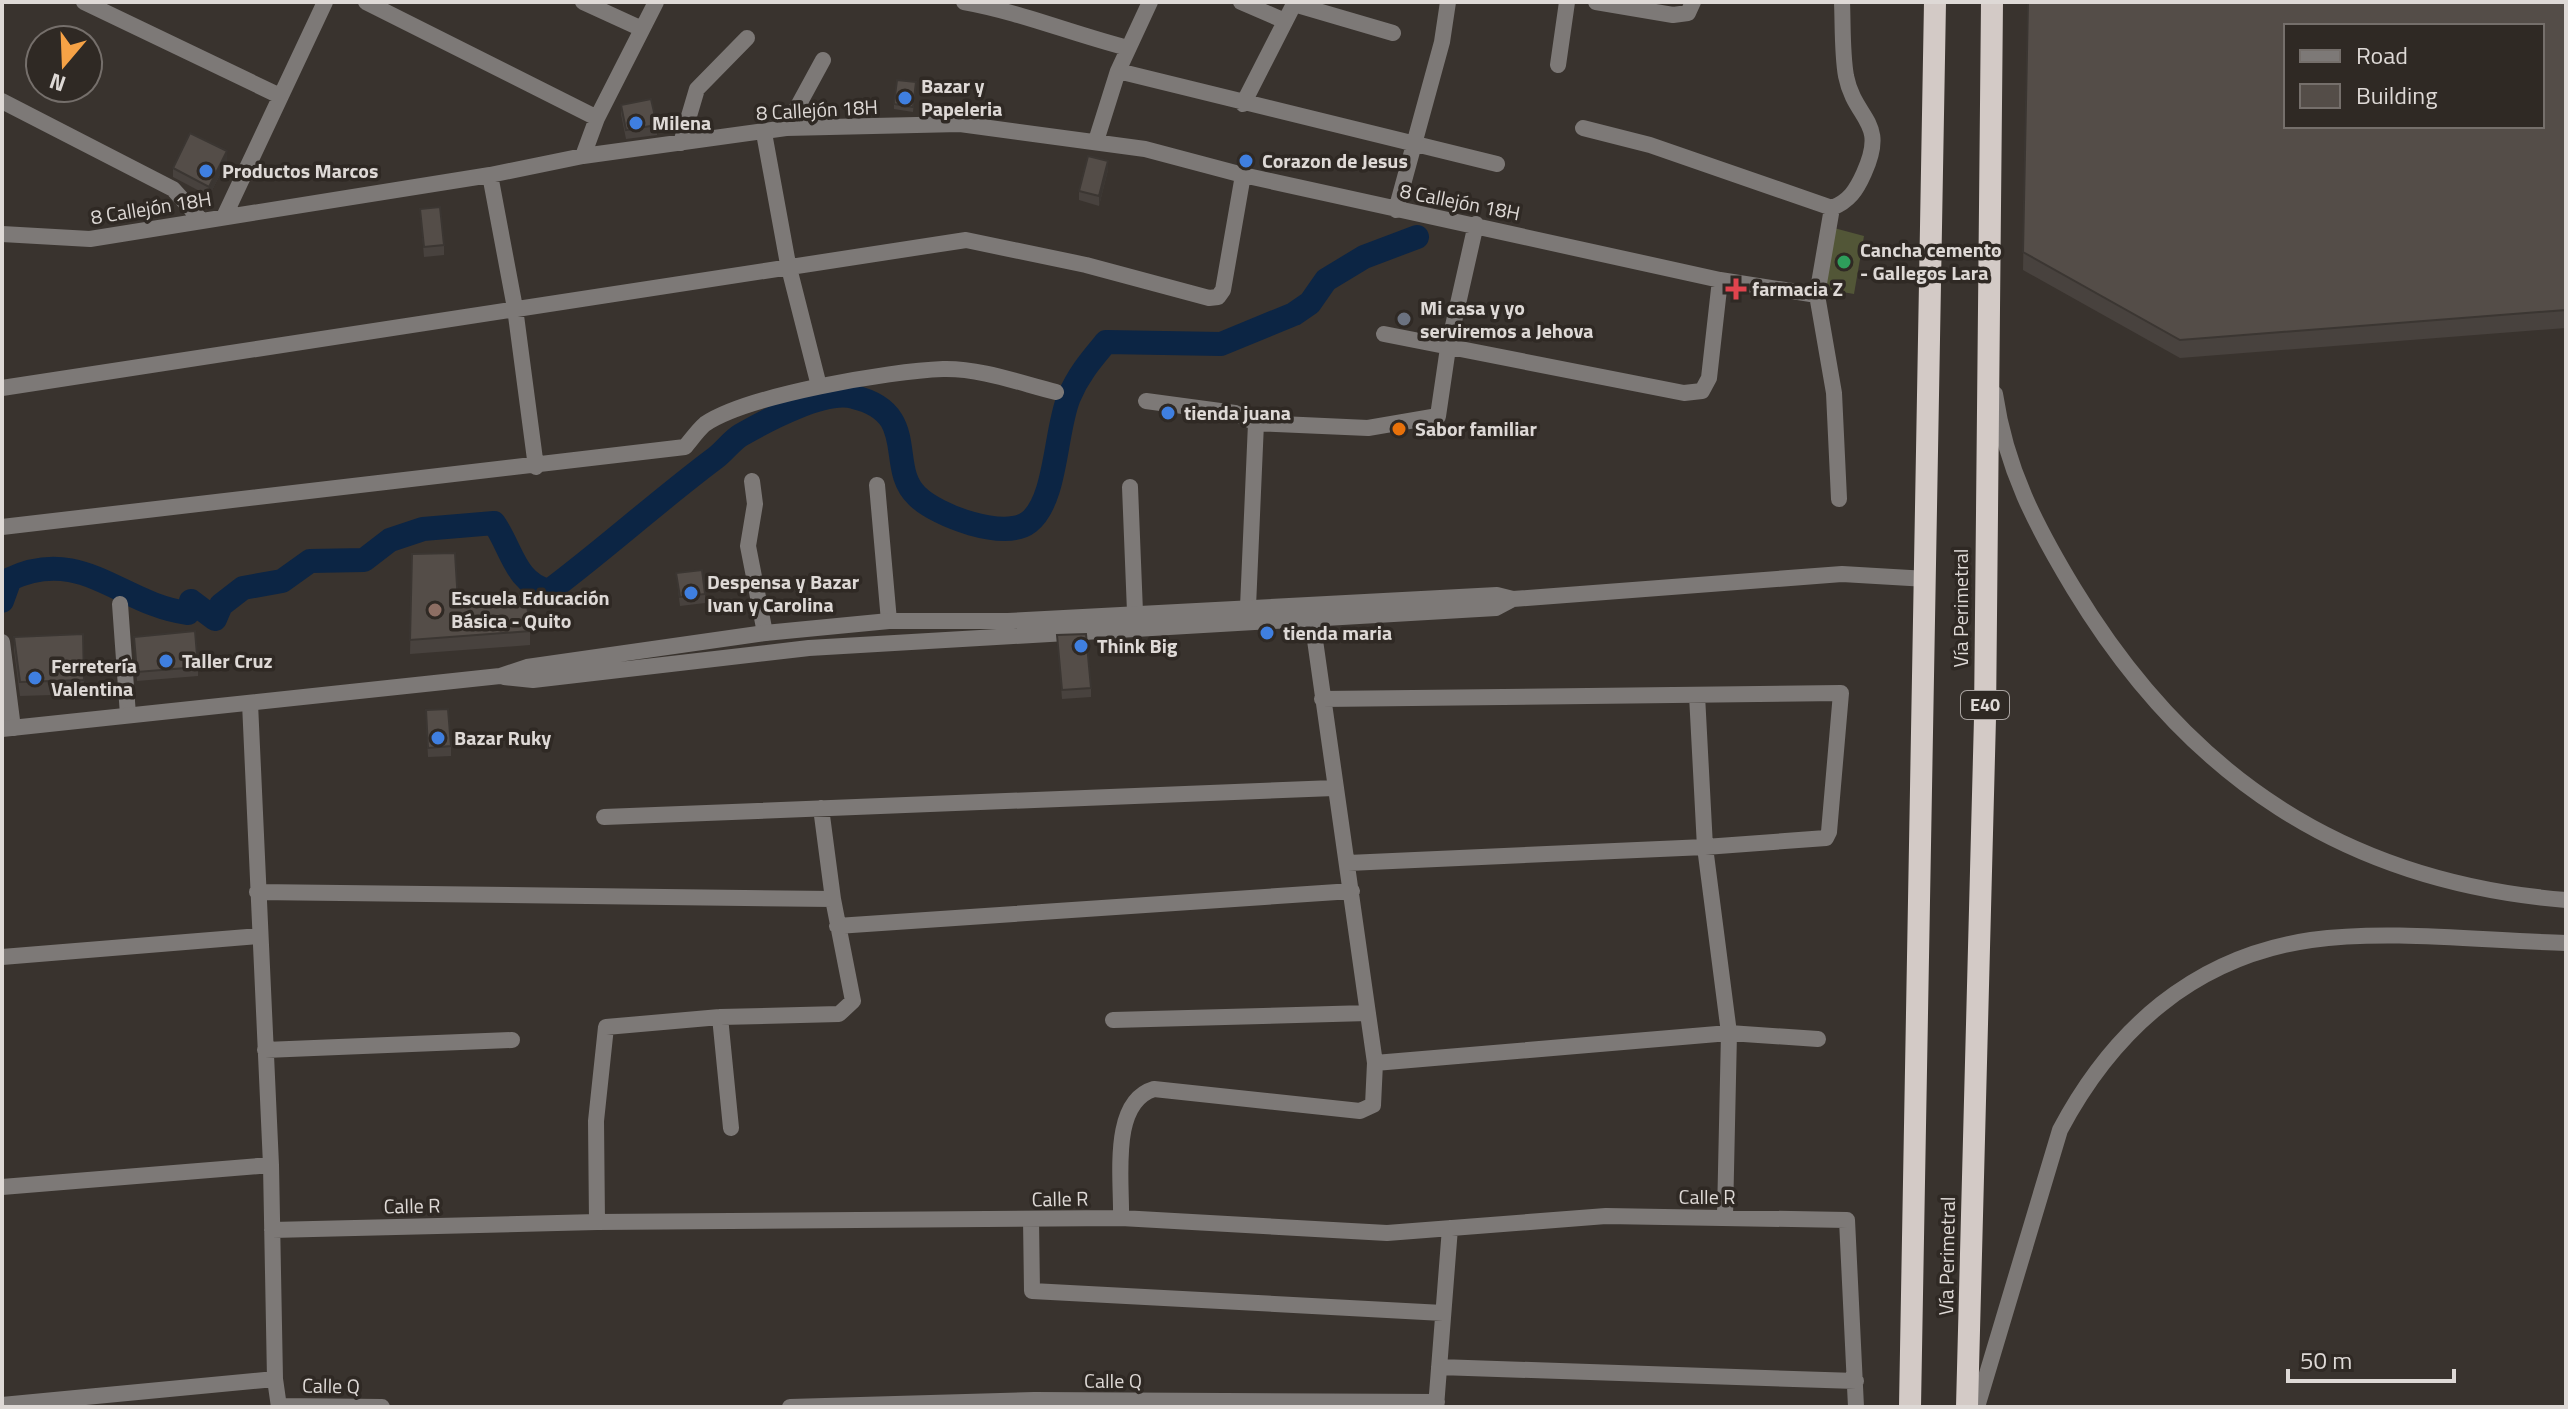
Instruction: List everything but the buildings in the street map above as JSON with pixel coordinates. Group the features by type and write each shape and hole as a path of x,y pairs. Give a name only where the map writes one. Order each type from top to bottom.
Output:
{"highway":[{"name":"Vía Perimetral","path":"1910,1407 1935,2"},
{"name":"Vía Perimetral","path":"1967,1407 1985,718 1992,2"}],"street":[{"path":"84,2 280,96"},
{"path":"224,217 325,2"},
{"path":"366,2 597,118"},
{"path":"583,2 642,29"},
{"path":"583,156 597,118 656,2"},
{"path":"964,2 1000,5 1058,30 1128,48"},
{"path":"1096,141 1118,71 1150,2"},
{"path":"1241,2 1285,21"},
{"path":"1396,210 1442,42 1448,2"},
{"path":"1558,65 1567,2"},
{"path":"1596,2 1673,15 1688,13 1693,2"},
{"path":"1583,128 1650,145 1832,208 1845,203 1856,191 1873,152 1874,135 1846,79 1842,2"},
{"path":"1243,104 1294,3 1393,33"},
{"path":"681,143 697,89 747,38"},
{"path":"786,128 823,60"},
{"path":"1118,71 1497,164"},
{"path":"2,101 173,189 200,219"},
{"name":"8 Callejón 18H","path":"2,234 90,239 490,175 583,156 786,128 960,124 1096,141 1720,280 1817,295"},
{"path":"764,133 788,264 819,386"},
{"path":"490,175 515,308 536,467"},
{"path":"2,388 788,264 966,240 1086,265 1209,298 1218,297 1223,290 1243,175"},
{"path":"1832,208 1817,295 1834,393 1839,499"},
{"path":"1146,401 1235,413 1256,423 1368,428 1432,420 1441,409 1448,348 1476,224"},
{"path":"1384,334 1684,393 1702,391 1709,378 1720,280"},
{"path":"1987,329 1995,399 2011,466 2037,529 2136,681 2184,733 2261,797 2309,827 2360,851 2468,887 2566,900"},
{"path":"2,527 536,467 685,447 704,425 730,411 819,386 944,369 995,376 1056,392"},
{"path":"1248,607 1256,423"},
{"path":"752,481 755,504 748,546 765,633"},
{"path":"877,485 889,621"},
{"path":"1130,487 1135,612"},
{"path":"500,676 533,680 1008,629 1135,612 1497,595 1513,599 1842,574 1927,579"},
{"path":"2,642 7,728 500,676 527,667 765,633 889,621 1008,629 1312,619 1496,608 1513,599"},
{"path":"120,604 128,715"},
{"path":"1121,1218 1124,1116 1140,1093 1154,1089 1360,1111 1373,1105 1375,1063 1312,619"},
{"path":"1322,699 1841,693 1831,814 1826,838 1705,847 1348,863"},
{"path":"1697,695 1705,847 1729,1033 1725,1216"},
{"path":"250,703 271,1165 275,1379 279,1406"},
{"path":"604,817 1334,788"},
{"path":"597,1222 596,1121 606,1027 720,1017 839,1014 848,1010 853,1001 837,926 821,808"},
{"path":"837,926 1352,891"},
{"path":"257,892 833,899"},
{"path":"2,957 259,936"},
{"path":"1977,1407 2044,1174 2067,1117 2109,1051 2142,1018 2179,990 2220,967 2264,951 2310,940 2357,937 2566,943"},
{"path":"1113,1020 1368,1013"},
{"path":"720,1017 731,1128"},
{"path":"1375,1063 1729,1033 1818,1039"},
{"path":"265,1050 512,1040"},
{"path":"2,1187 271,1165"},
{"name":"Calle R","path":"272,1230 597,1222 1121,1218 1387,1233 1606,1216 1847,1220 1856,1381"},
{"path":"1031,1219 1032,1291 1443,1313"},
{"path":"1436,1405 1450,1228"},
{"path":"1439,1367 1856,1381 1856,1407"},
{"path":"2,1405 275,1379"},
{"name":"Calle Q","path":"790,1407 1436,1405"},
{"name":"Calle Q","path":"279,1406 382,1407"}],"green space":[{"name":"Cancha cemento - Gallegos Lara","path":"1834,228 1864,236 1854,294 1825,289"}],"waterway":[{"path":"2,601 10,579 36,570 59,569 101,580 164,608 188,613 191,601 215,619 221,605 243,588 282,581 310,561 364,560 390,540 423,529 494,523 521,573 538,587 549,591 741,435 796,407 828,397 854,397 875,405 888,415 895,428 908,484 927,504 972,524 1004,529 1018,527 1029,522 1045,498 1069,397 1106,342 1221,344 1294,314 1310,303 1326,280 1364,257 1417,237"}],"place":[{"name":"Bazar y Papeleria","path":"905,98"},
{"name":"Milena","path":"636,123"},
{"name":"Corazon de Jesus","path":"1246,161"},
{"name":"Productos Marcos","path":"206,171"},
{"name":"Cancha cemento - Gallegos Lara","path":"1844,262"},
{"name":"farmacia Z","path":"1736,289"},
{"name":"Mi casa y yo serviremos a Jehova","path":"1404,319"},
{"name":"tienda juana","path":"1168,413"},
{"name":"Sabor familiar","path":"1399,429"},
{"name":"Despensa y Bazar Ivan y Carolina","path":"691,593"},
{"name":"Escuela Educación Básica - Quito","path":"435,610"},
{"name":"tienda maria","path":"1267,633"},
{"name":"Think Big","path":"1081,646"},
{"name":"Taller Cruz","path":"166,661"},
{"name":"Ferretería Valentina","path":"35,678"},
{"name":"Bazar Ruky","path":"438,738"}]}
